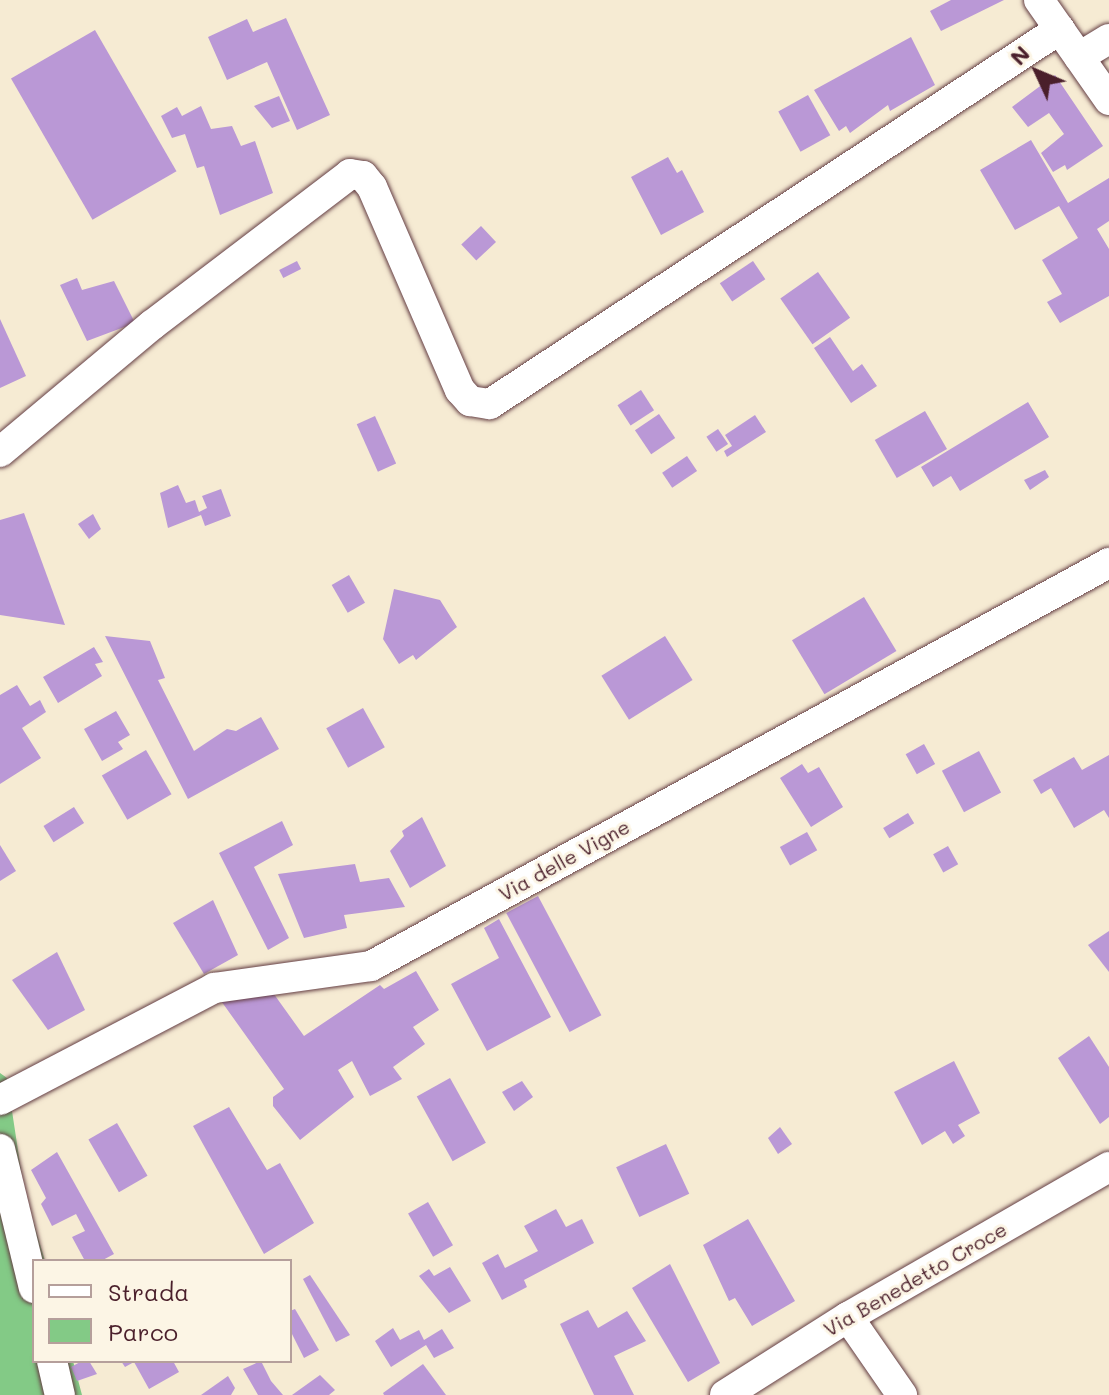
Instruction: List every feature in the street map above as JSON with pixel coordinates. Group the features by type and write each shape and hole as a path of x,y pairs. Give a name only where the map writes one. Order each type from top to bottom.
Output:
{"street":[{"path":"1039,0 1109,100"},
{"path":"0,452 152,325 350,174 363,176 372,187 460,390 470,401 490,404 1060,29"},
{"path":"1079,57 1109,39"},
{"name":"Via delle Vigne","path":"0,1100 214,988 371,966 1109,563"},
{"path":"0,1149 32,1280"},
{"name":"Via Benedetto Croce","path":"725,1395 848,1317 1109,1167"},
{"path":"848,1317 902,1395"},
{"path":"52,1363 60,1395"}],"green space":[{"path":"0,1073 7,1078 24,1190 44,1259 32,1259 32,1363 74,1363 82,1395 0,1395"}],"building":[{"path":"951,0 1004,0 941,31 930,11"},
{"path":"286,18 330,115 297,130 267,62 227,80 208,37 247,19 253,32"},
{"path":"95,30 176,171 92,220 11,79"},
{"path":"911,37 935,85 890,111 888,105 850,133 846,126 839,131 814,90"},
{"path":"1055,75 1103,146 1067,170 1065,165 1053,172 1041,153 1064,134 1049,113 1028,127 1012,107"},
{"path":"808,95 830,135 801,152 778,111"},
{"path":"279,96 290,121 272,128 254,106"},
{"path":"201,106 211,129 232,126 241,146 255,141 273,193 220,215 204,166 197,168 185,134 172,138 161,116 177,107 182,116"},
{"path":"1031,140 1068,203 1109,178 1109,221 1097,229 1109,249 1109,296 1060,323 1047,302 1062,294 1042,260 1078,238 1059,206 1015,230 980,170"},
{"path":"668,157 677,173 682,170 704,212 661,235 631,177"},
{"path":"481,226 496,242 476,261 461,244"},
{"path":"297,261 301,269 283,278 279,270"},
{"path":"753,261 765,279 732,302 720,283"},
{"path":"818,272 850,318 812,344 780,298"},
{"path":"77,278 82,290 114,281 135,323 87,341 60,285"},
{"path":"0,319 26,376 0,388"},
{"path":"830,337 853,371 862,364 877,386 851,403 814,348"},
{"path":"641,390 654,410 631,425 618,405"},
{"path":"1028,402 1049,437 960,491 951,476 933,487 921,467"},
{"path":"925,411 947,449 897,478 875,440"},
{"path":"659,414 675,438 651,454 635,430"},
{"path":"755,415 766,432 727,457 724,451 732,446 725,435"},
{"path":"375,416 396,464 378,472 357,424"},
{"path":"718,429 728,444 716,452 706,437"},
{"path":"687,456 697,471 672,488 662,473"},
{"path":"1045,470 1049,477 1030,490 1024,480"},
{"path":"178,485 186,503 195,500 199,512 207,508 202,496 221,489 231,516 205,526 201,515 168,528 160,493"},
{"path":"24,513 65,625 0,615 0,520"},
{"path":"93,514 101,529 89,539 78,524"},
{"path":"349,575 365,603 348,613 332,585"},
{"path":"394,589 440,600 457,627 416,660 413,655 399,664 383,639"},
{"path":"864,597 896,651 824,694 792,640"},
{"path":"105,636 150,641 165,678 158,680 194,751 227,729 236,731 261,717 279,749 188,799"},
{"path":"665,636 693,680 629,720 601,676"},
{"path":"94,647 103,662 95,664 102,676 58,703 43,677"},
{"path":"17,685 30,706 40,700 46,712 22,728 41,758 0,784 0,695"},
{"path":"363,708 385,747 348,768 326,728"},
{"path":"116,711 130,735 118,742 123,749 102,761 84,729"},
{"path":"924,744 935,764 917,774 906,754"},
{"path":"146,750 172,794 127,820 102,776"},
{"path":"979,751 1001,792 964,812 942,771"},
{"path":"1109,755 1109,818 1104,810 1074,828 1051,788 1041,794 1033,780 1074,757 1082,770"},
{"path":"802,764 808,773 819,767 843,807 811,827 780,778"},
{"path":"74,807 84,823 54,842 43,826"},
{"path":"908,813 914,823 889,838 883,828"},
{"path":"422,817 446,866 410,888 390,851 404,836 402,831"},
{"path":"282,821 293,845 254,867 289,938 268,950 219,853"},
{"path":"807,832 817,850 790,865 780,847"},
{"path":"0,845 16,871 0,881"},
{"path":"948,846 958,864 943,873 933,854"},
{"path":"355,864 360,882 389,878 405,907 344,915 347,928 304,938 278,874"},
{"path":"538,896 601,1015 570,1032 506,913"},
{"path":"213,900 238,955 204,974 173,923"},
{"path":"499,919 551,1017 487,1051 451,984 499,958 484,928"},
{"path":"1109,931 1109,972 1088,945"},
{"path":"57,952 85,1010 48,1030 12,980"},
{"path":"416,971 439,1010 413,1027 425,1044 393,1067 402,1079 370,1096 352,1061 338,1070 354,1097 300,1140 273,1106 273,1097 284,1089 219,998 266,983 304,1036 380,985 384,989"},
{"path":"1089,1036 1109,1067 1109,1117 1100,1124 1058,1058"},
{"path":"954,1061 980,1113 958,1125 965,1136 953,1144 945,1131 922,1145 894,1092"},
{"path":"450,1078 486,1143 453,1161 417,1096"},
{"path":"522,1081 533,1097 514,1111 502,1092"},
{"path":"229,1107 267,1170 280,1163 314,1223 264,1254 193,1126"},
{"path":"117,1123 147,1176 119,1192 88,1140"},
{"path":"780,1127 792,1144 778,1154 768,1138"},
{"path":"666,1144 689,1194 639,1217 616,1167"},
{"path":"57,1152 114,1254 105,1259 84,1259 72,1237 85,1231 76,1214 52,1226 41,1204 46,1198 31,1170"},
{"path":"428,1202 453,1245 433,1257 408,1214"},
{"path":"556,1209 566,1227 582,1219 594,1243 524,1280 527,1287 502,1300 482,1263 498,1254 505,1268 538,1251 524,1226"},
{"path":"748,1219 795,1301 752,1326 735,1298 729,1301 703,1245"},
{"path":"670,1264 720,1363 688,1382 632,1288"},
{"path":"450,1267 471,1301 449,1313 419,1276 429,1269 434,1276"},
{"path":"310,1275 350,1335 336,1342 303,1279"},
{"path":"295,1309 319,1350 304,1358 292,1334 292,1310"},
{"path":"588,1310 598,1328 627,1311 646,1341 614,1356 634,1395 594,1395 560,1324"},
{"path":"393,1328 400,1340 419,1330 424,1340 442,1329 454,1348 434,1358 426,1345 391,1367 375,1341"},
{"path":"78,1363 90,1363 97,1374 77,1381 71,1367"},
{"path":"135,1363 174,1363 179,1372 149,1389"},
{"path":"262,1363 283,1395 258,1395 243,1369"},
{"path":"423,1364 446,1395 384,1395 383,1393"},
{"path":"320,1375 335,1390 329,1395 292,1395"},
{"path":"228,1376 235,1388 231,1395 201,1395"}]}
